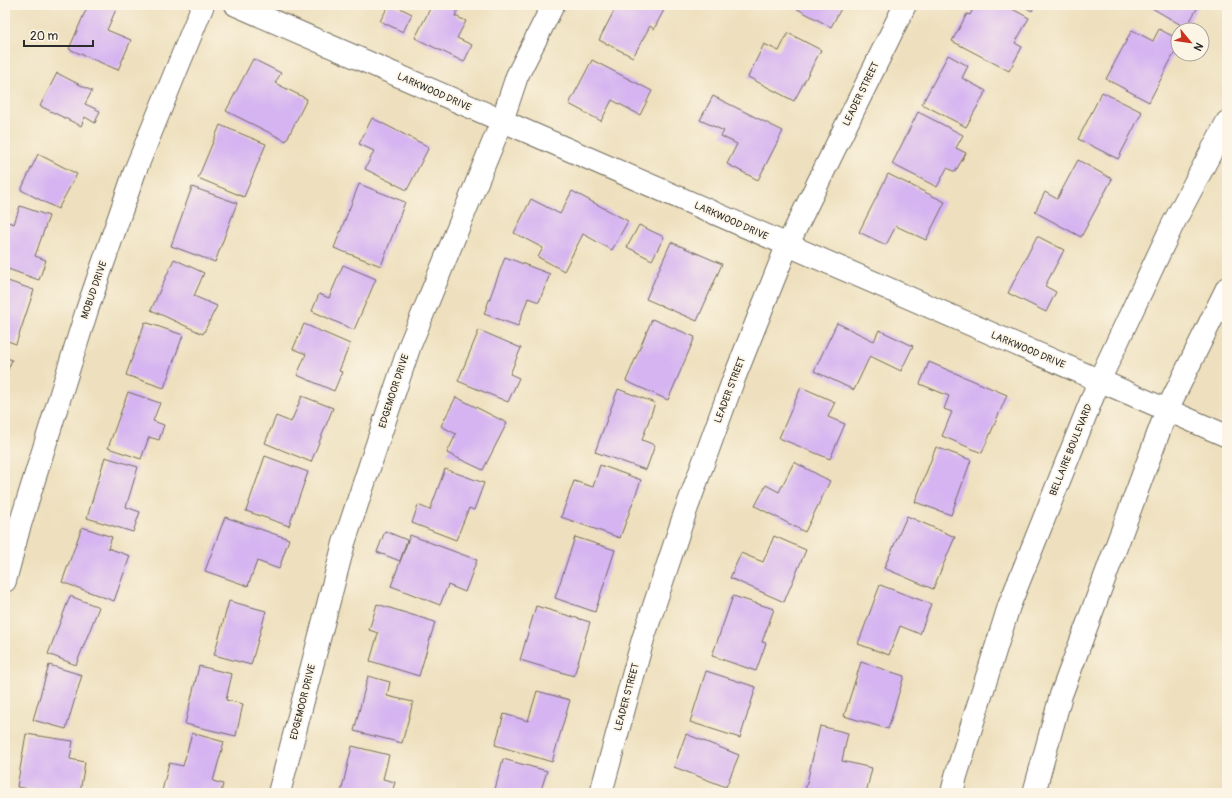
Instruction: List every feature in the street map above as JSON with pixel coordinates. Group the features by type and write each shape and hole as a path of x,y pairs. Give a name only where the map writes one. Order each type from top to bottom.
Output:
{"street":[{"name":"MOBUD DRIVE","path":"5,581 19,528 87,310 135,172 203,5"},
{"name":"LARKWOOD DRIVE","path":"236,5 787,246 1227,436"},
{"name":"EDGEMOOR DRIVE","path":"279,793 344,543 410,345 502,121 517,76 553,5"},
{"name":"LEADER STREET","path":"601,793 643,639 685,513 733,381 787,246 905,5"},
{"name":"BELLAIRE BOULEVARD","path":"952,793 1009,606 1099,381 1172,226 1227,122"},
{"path":"1034,793 1061,695 1167,410 1227,288"}],"building":[{"path":"88,5 118,5 107,30 131,40 118,70 69,49"},
{"path":"389,5 394,5 412,14 403,32 380,21"},
{"path":"432,5 460,5 455,16 466,21 457,38 472,45 464,62 415,38"},
{"path":"617,5 659,5 665,8 654,29 650,26 633,57 599,40"},
{"path":"790,5 843,5 831,27"},
{"path":"975,5 1005,5 1029,18 1015,43 1022,47 1009,71 952,41 967,14 970,15"},
{"path":"1021,5 1035,5 1032,11"},
{"path":"1147,5 1199,5 1189,22 1176,22"},
{"path":"1159,29 1170,35 1170,61 1149,102 1106,79 1132,30 1153,41"},
{"path":"788,33 821,50 794,101 748,77 764,44 779,51"},
{"path":"948,55 968,66 962,78 986,91 966,127 922,104"},
{"path":"253,59 281,73 275,83 307,99 286,141 226,111"},
{"path":"592,60 652,91 640,115 612,100 601,121 569,104"},
{"path":"57,73 92,91 85,104 100,111 95,123 85,117 81,126 40,106"},
{"path":"1102,92 1142,112 1118,159 1078,139"},
{"path":"713,96 783,131 758,180 727,164 737,144 721,136 724,131 700,120"},
{"path":"918,112 963,135 956,148 966,153 955,172 947,168 937,187 892,164"},
{"path":"372,118 429,147 407,190 365,169 374,151 359,144"},
{"path":"220,125 266,144 244,197 198,178"},
{"path":"38,154 77,174 58,209 21,190"},
{"path":"1078,160 1112,179 1081,237 1035,212 1045,192 1057,199"},
{"path":"888,174 945,202 926,240 896,226 886,245 859,232"},
{"path":"359,184 405,202 381,266 334,248"},
{"path":"192,187 237,203 215,262 171,246"},
{"path":"572,191 628,221 612,250 583,234 564,271 538,257 543,248 514,233 531,199 560,214"},
{"path":"20,206 49,216 35,256 46,260 39,280 5,268 5,221 14,224"},
{"path":"639,225 664,237 652,260 627,247"},
{"path":"1037,236 1064,250 1045,286 1056,292 1046,312 1008,293"},
{"path":"671,242 722,264 697,321 646,299"},
{"path":"505,257 550,274 539,302 528,298 518,326 484,314"},
{"path":"174,259 204,273 194,296 217,306 203,334 151,310"},
{"path":"343,265 376,279 354,330 312,311 319,294 329,298"},
{"path":"5,280 34,290 16,344 5,340"},
{"path":"652,319 695,337 668,400 626,381"},
{"path":"145,322 183,335 164,388 126,375"},
{"path":"837,323 874,341 879,330 913,346 901,371 870,356 854,390 814,371"},
{"path":"304,324 350,344 339,371 342,372 334,391 297,375 306,354 293,349"},
{"path":"479,330 521,348 510,374 519,378 508,402 458,381"},
{"path":"5,357 12,360 5,377"},
{"path":"929,362 1007,395 982,453 942,436 952,412 944,409 949,396 920,384"},
{"path":"801,387 835,402 828,417 845,424 830,459 779,438"},
{"path":"618,389 655,403 642,440 655,445 646,470 595,452"},
{"path":"128,392 160,403 153,421 164,425 159,440 149,437 141,459 108,448"},
{"path":"302,396 333,408 311,462 265,443 276,416 291,422"},
{"path":"456,397 507,423 483,470 447,453 456,434 441,426"},
{"path":"936,447 971,460 951,515 915,502"},
{"path":"265,456 308,472 289,526 246,511"},
{"path":"105,457 138,467 126,507 140,512 133,532 87,518"},
{"path":"794,462 830,481 805,532 755,506 766,485 779,492"},
{"path":"600,465 641,480 620,538 561,517 574,481 593,487"},
{"path":"445,469 484,483 474,510 469,508 456,540 412,523 418,505 430,510"},
{"path":"907,516 955,537 933,589 884,568"},
{"path":"225,517 289,539 279,569 257,561 248,586 205,571"},
{"path":"82,527 112,537 108,548 130,556 114,601 62,582"},
{"path":"385,531 407,540 400,561 377,552"},
{"path":"410,535 477,560 465,592 448,585 440,605 391,586"},
{"path":"774,536 806,550 784,602 730,578 741,553 763,562"},
{"path":"575,537 615,550 595,612 555,598"},
{"path":"880,585 931,604 920,634 900,626 889,655 858,644"},
{"path":"70,596 99,607 76,665 48,654"},
{"path":"733,596 774,609 762,642 766,643 756,671 712,656"},
{"path":"229,601 266,611 251,665 214,655"},
{"path":"377,604 435,622 419,676 370,661 378,633 369,630"},
{"path":"536,606 590,622 574,676 520,660"},
{"path":"861,662 904,676 888,729 844,716"},
{"path":"49,665 82,675 66,729 33,720"},
{"path":"199,666 232,674 226,700 243,704 236,736 185,724"},
{"path":"706,671 756,687 740,738 690,722"},
{"path":"368,676 390,682 387,696 413,702 402,743 354,731"},
{"path":"537,691 570,700 552,762 495,745 504,714 528,721"},
{"path":"820,726 848,733 842,761 872,768 866,793 813,793 805,791"},
{"path":"192,733 224,742 213,781 223,784 221,793 167,793 162,791 169,763 183,766"},
{"path":"26,734 73,741 70,759 85,762 80,793 55,793 17,787"},
{"path":"686,734 739,755 726,787 674,767"},
{"path":"352,746 389,755 383,779 395,782 392,793 341,793"},
{"path":"503,759 547,771 540,793 494,793"}]}
